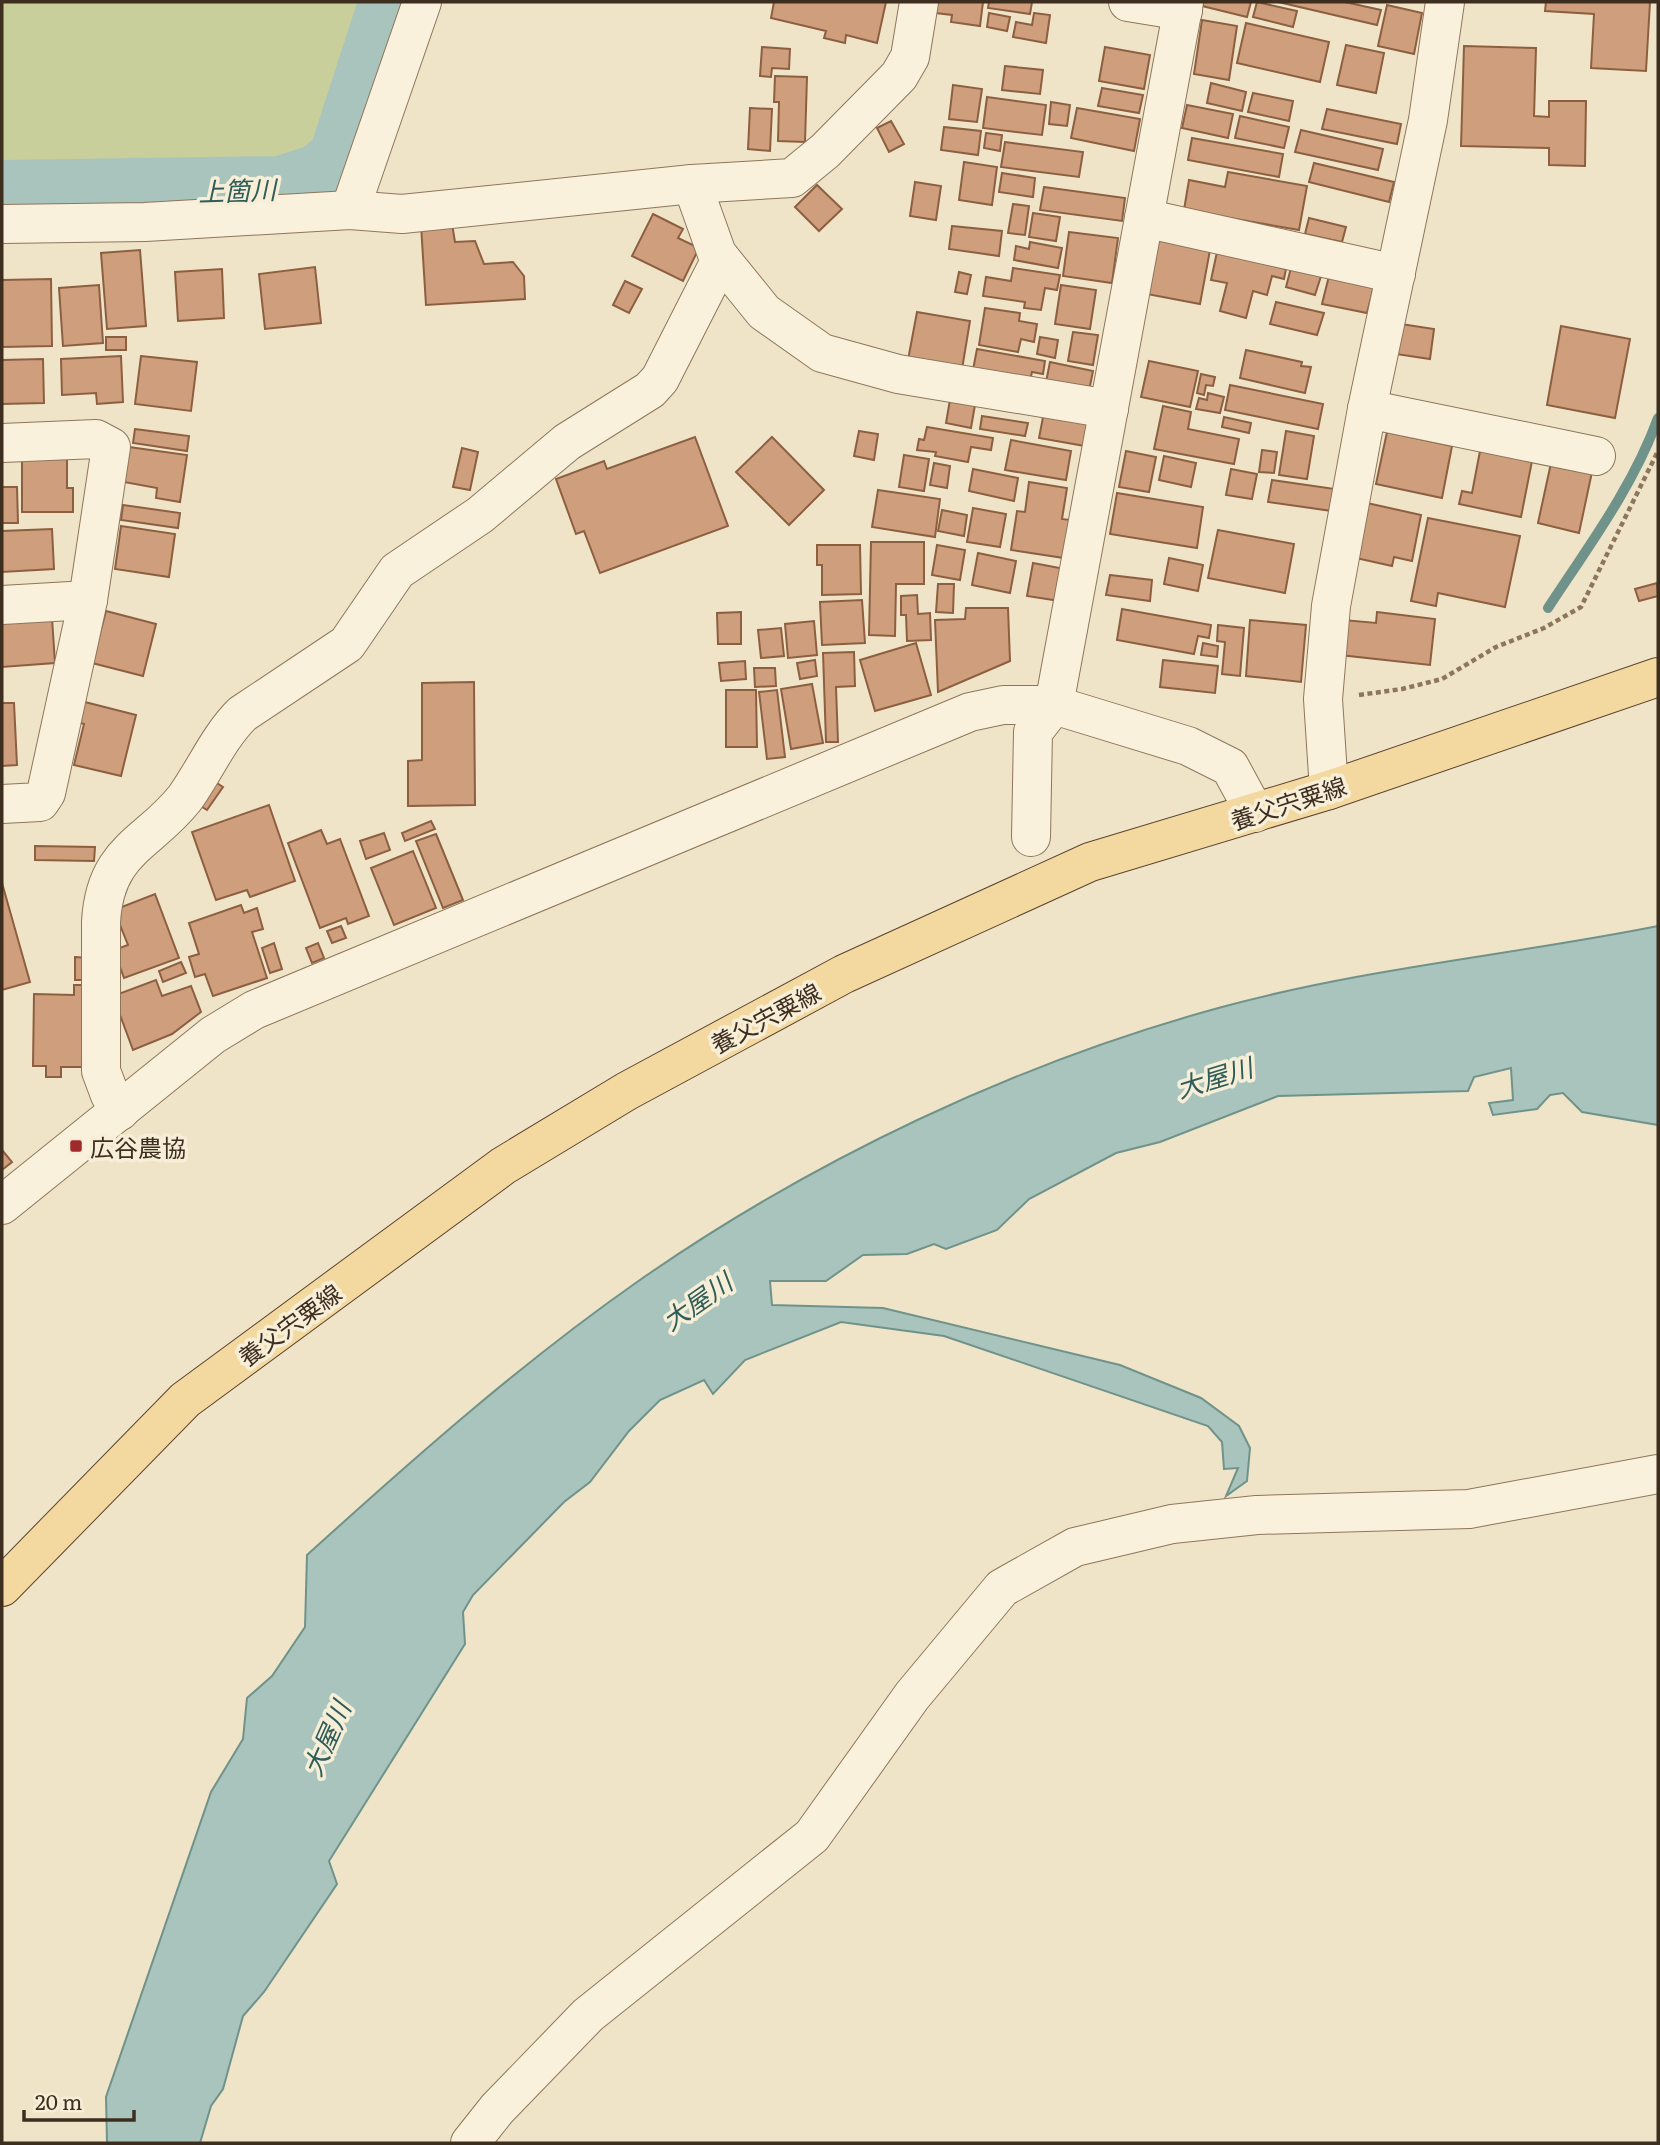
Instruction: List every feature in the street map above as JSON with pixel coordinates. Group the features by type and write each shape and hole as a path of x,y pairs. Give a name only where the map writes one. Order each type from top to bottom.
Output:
{"main road":[{"name":"養父宍粟線","path":"2,1587 185,1400 503,1166 627,1091 844,974 1090,862 1329,790 1658,677"}],"street":[{"path":"350,210 422,2"},
{"path":"2,224 145,222 350,210 402,215 692,184 792,178 825,151 899,76 910,57 919,2"},
{"path":"1031,837 1033,732 1054,705 1183,6 1128,2"},
{"path":"1329,790 1323,699 1331,606 1367,409 1428,120 1445,2"},
{"path":"692,184 721,259 764,312 822,353 898,374 1109,409"},
{"path":"1144,218 1396,274"},
{"path":"120,1111 110,1095 101,1071 101,922 102,899 124,858 184,799 229,727 242,714 346,644 397,571 480,515 567,442 650,390 660,379 721,259"},
{"path":"1367,409 1596,456"},
{"path":"2,443 96,439 111,447 88,600 46,793 40,802 2,804"},
{"path":"2,605 88,600"},
{"path":"2,1205 213,1035 254,1010 970,712 1003,705 1054,705 1188,746 1230,766 1255,813"},
{"path":"470,2143 498,2109 588,2015 812,1836 912,1696 1002,1588 1075,1546 1172,1524 1257,1515 1469,1509 1658,1475"}],"path":[{"path":"1323,699 1402,689 1441,679 1496,647 1544,628 1581,607 1658,451"}],"green space":[{"path":"2,2 362,2 311,149 290,168 2,171"}],"water":[{"name":"大屋川","path":"1658,926 1658,1125 1582,1112 1563,1093 1550,1095 1537,1109 1493,1115 1489,1103 1513,1100 1511,1068 1474,1077 1468,1091 1278,1096 1160,1142 1116,1153 1029,1199 997,1230 946,1249 934,1244 907,1254 863,1255 826,1281 770,1281 772,1305 883,1308 1120,1365 1201,1398 1239,1426 1250,1448 1247,1481 1226,1496 1238,1468 1224,1469 1222,1442 1208,1426 944,1336 841,1322 745,1360 713,1394 704,1380 660,1400 629,1431 590,1482 564,1502 473,1595 463,1612 465,1644 329,1861 337,1884 264,1992 243,2016 223,2089 211,2106 200,2143 107,2143 106,2097 211,1792 243,1739 247,1698 272,1676 305,1627 307,1555 427,1448 551,1346 637,1282 773,1195 918,1120 1068,1056 1222,1007 1330,982"}],"building":[{"path":"774,2 886,2 877,43 846,35 845,43 824,38 826,31 771,18"},
{"path":"928,2 983,2 980,26 951,22 952,15 926,12"},
{"path":"989,2 1032,2 1030,14 988,8"},
{"path":"1203,2 1251,2 1247,17 1202,6"},
{"path":"1257,2 1297,11 1293,27 1253,17"},
{"path":"1278,2 1345,2 1381,10 1377,25"},
{"path":"1546,2 1650,2 1646,71 1591,68 1594,14 1545,11"},
{"path":"1387,5 1422,13 1414,54 1378,46"},
{"path":"989,13 1010,17 1007,31 987,27"},
{"path":"1034,13 1050,15 1046,43 1013,37 1016,22 1032,25"},
{"path":"1202,20 1237,26 1229,80 1194,74"},
{"path":"1246,23 1329,42 1320,82 1237,63"},
{"path":"1346,45 1384,53 1376,93 1337,85"},
{"path":"1464,46 1536,48 1534,116 1549,117 1549,101 1586,101 1585,166 1549,165 1549,148 1461,146"},
{"path":"762,47 790,49 789,69 772,68 771,77 760,76"},
{"path":"1105,47 1150,55 1144,89 1099,81"},
{"path":"1005,66 1043,70 1040,94 1002,90"},
{"path":"775,76 807,77 805,142 778,141 779,102 774,102"},
{"path":"1211,83 1246,92 1242,111 1207,103"},
{"path":"953,85 982,89 977,122 949,119"},
{"path":"1102,88 1143,95 1139,113 1098,106"},
{"path":"1253,93 1293,101 1289,121 1248,112"},
{"path":"987,97 1046,105 1042,135 983,128"},
{"path":"1051,102 1070,105 1067,126 1049,124"},
{"path":"1187,105 1233,114 1228,138 1182,128"},
{"path":"750,108 772,109 770,151 748,149"},
{"path":"1077,108 1140,119 1134,151 1071,138"},
{"path":"1327,109 1401,124 1397,144 1322,129"},
{"path":"1240,116 1289,127 1284,148 1235,138"},
{"path":"891,121 904,144 889,152 877,128"},
{"path":"944,127 981,131 978,155 941,150"},
{"path":"1301,130 1383,149 1378,170 1295,152"},
{"path":"986,133 1002,135 1000,151 984,148"},
{"path":"1192,138 1283,154 1279,177 1188,160"},
{"path":"1005,142 1083,152 1079,177 1001,167"},
{"path":"964,162 997,167 992,205 959,200"},
{"path":"1314,163 1394,182 1389,202 1309,182"},
{"path":"1228,172 1307,186 1299,230 1184,210 1189,180 1225,187"},
{"path":"1002,173 1035,178 1033,197 999,192"},
{"path":"915,182 941,186 936,220 910,216"},
{"path":"817,185 842,209 819,231 795,207"},
{"path":"1044,187 1125,198 1122,221 1040,210"},
{"path":"1013,204 1029,206 1025,235 1008,233"},
{"path":"1033,213 1060,217 1056,241 1029,237"},
{"path":"653,214 683,229 678,238 699,248 683,281 632,256"},
{"path":"1309,218 1346,227 1342,242 1305,234"},
{"path":"452,224 455,242 475,241 484,264 513,262 524,276 525,299 426,305 421,225"},
{"path":"952,226 1002,231 999,256 949,249"},
{"path":"1069,232 1118,238 1112,283 1063,276"},
{"path":"1158,240 1210,250 1200,304 1147,294"},
{"path":"1030,242 1062,248 1058,268 1014,260 1016,246 1029,249"},
{"path":"140,250 146,326 107,329 101,253"},
{"path":"1217,252 1286,269 1284,279 1272,276 1267,295 1253,291 1246,318 1220,311 1227,283 1211,280"},
{"path":"1292,264 1322,273 1315,295 1286,287"},
{"path":"315,267 321,323 265,329 259,274"},
{"path":"1013,268 1060,275 1057,290 1045,288 1041,310 1024,308 1025,302 983,296 986,277 1011,281"},
{"path":"222,269 224,318 178,321 175,272"},
{"path":"959,272 971,275 967,294 955,292"},
{"path":"1329,276 1374,286 1367,313 1322,304"},
{"path":"51,279 52,346 2,347 2,280"},
{"path":"625,281 642,289 629,313 613,305"},
{"path":"99,285 103,343 63,346 59,288"},
{"path":"1061,285 1096,290 1090,329 1055,324"},
{"path":"1276,302 1324,313 1317,335 1270,324"},
{"path":"985,308 1020,313 1019,321 1037,324 1034,342 1021,339 1018,352 979,345"},
{"path":"917,312 970,321 962,369 908,360"},
{"path":"1401,324 1434,329 1430,359 1396,354"},
{"path":"1561,326 1630,339 1615,418 1547,405"},
{"path":"1073,332 1098,335 1093,365 1068,361"},
{"path":"106,337 126,337 126,350 106,350"},
{"path":"1040,337 1058,340 1055,358 1037,354"},
{"path":"977,349 1045,361 1043,374 1032,372 1029,385 972,375"},
{"path":"1246,350 1302,362 1301,366 1311,367 1305,393 1240,378"},
{"path":"121,356 123,402 97,404 96,393 62,395 61,359"},
{"path":"141,356 197,362 191,411 135,404"},
{"path":"43,359 44,403 2,404 2,360"},
{"path":"1149,361 1198,371 1190,407 1141,397"},
{"path":"1050,362 1093,371 1088,396 1045,387"},
{"path":"1201,374 1215,377 1213,386 1206,385 1204,395 1197,393"},
{"path":"1230,385 1323,404 1318,429 1225,410"},
{"path":"1208,393 1224,397 1220,413 1196,409 1199,398 1207,400"},
{"path":"951,394 976,399 971,428 946,423"},
{"path":"1163,406 1191,412 1188,429 1239,439 1234,464 1154,449"},
{"path":"1044,412 1090,420 1085,446 1039,438"},
{"path":"982,416 1028,423 1025,436 980,429"},
{"path":"1224,417 1251,423 1249,433 1222,427"},
{"path":"927,427 993,438 991,450 971,447 968,462 935,456 936,452 917,450 919,439 924,440"},
{"path":"135,429 189,436 187,451 133,443"},
{"path":"859,431 878,434 874,460 854,456"},
{"path":"1286,431 1314,436 1307,479 1279,475"},
{"path":"1387,432 1452,446 1442,498 1376,484"},
{"path":"695,437 728,526 600,573 584,531 576,534 556,479 604,461 607,469"},
{"path":"772,437 824,490 789,525 736,472"},
{"path":"1011,440 1071,451 1066,480 1005,470"},
{"path":"129,447 187,455 180,502 156,498 157,488 124,482"},
{"path":"462,448 478,452 470,490 453,487"},
{"path":"1262,450 1277,452 1274,473 1259,472"},
{"path":"1126,451 1156,457 1149,492 1119,487"},
{"path":"1480,451 1532,461 1521,517 1459,504 1462,491 1472,493"},
{"path":"904,455 929,459 924,491 899,487"},
{"path":"1164,456 1196,463 1191,487 1159,480"},
{"path":"22,458 67,458 67,488 73,488 73,512 22,512"},
{"path":"934,463 950,466 947,488 930,485"},
{"path":"1551,463 1592,472 1579,533 1538,523"},
{"path":"973,469 1018,478 1014,501 969,491"},
{"path":"1231,469 1257,474 1252,499 1226,495"},
{"path":"1272,480 1335,489 1332,511 1268,502"},
{"path":"1029,482 1067,488 1062,519 1070,520 1064,558 1011,550 1017,511 1025,512"},
{"path":"2,487 17,487 18,523 2,523"},
{"path":"878,490 940,499 935,537 872,527"},
{"path":"1117,493 1203,507 1197,548 1110,534"},
{"path":"1367,503 1421,515 1412,561 1394,557 1392,566 1356,558"},
{"path":"123,505 180,513 178,528 121,520"},
{"path":"973,508 1006,514 1000,547 967,542"},
{"path":"942,510 967,515 964,536 938,531"},
{"path":"1428,518 1520,536 1505,607 1438,593 1436,606 1411,601"},
{"path":"121,526 175,534 169,577 115,569"},
{"path":"52,529 54,569 2,572 2,531"},
{"path":"1218,530 1294,544 1285,593 1208,578"},
{"path":"871,542 924,542 924,584 896,584 895,636 869,635"},
{"path":"817,545 860,545 861,594 822,595 822,565 817,565"},
{"path":"937,545 965,550 960,580 932,575"},
{"path":"978,553 1016,561 1010,593 972,585"},
{"path":"1169,558 1203,565 1198,591 1164,584"},
{"path":"1033,563 1065,569 1060,601 1027,596"},
{"path":"1110,575 1152,580 1150,601 1106,595"},
{"path":"1657,583 1658,596 1639,601 1635,589"},
{"path":"938,584 954,584 953,613 936,612"},
{"path":"917,595 918,614 930,613 931,640 907,641 906,615 901,615 901,596"},
{"path":"862,600 865,643 822,645 820,602"},
{"path":"966,608 1008,608 1010,661 938,692 935,620 965,619"},
{"path":"1122,609 1211,625 1209,638 1198,636 1194,654 1117,640"},
{"path":"106,611 156,624 143,676 92,663"},
{"path":"741,612 741,644 718,644 717,613"},
{"path":"1377,612 1435,619 1430,665 1340,655 1344,620 1376,623"},
{"path":"52,618 55,663 2,667 2,621"},
{"path":"1250,620 1306,625 1301,682 1246,676"},
{"path":"814,621 817,655 788,658 785,624"},
{"path":"1218,625 1244,628 1240,676 1222,674 1225,642 1217,641"},
{"path":"781,628 784,656 761,658 758,630"},
{"path":"916,643 931,695 875,711 860,660"},
{"path":"1203,643 1218,646 1217,657 1201,655"},
{"path":"854,652 855,686 836,687 838,742 826,742 823,653"},
{"path":"815,660 817,676 800,679 797,663"},
{"path":"1163,660 1218,666 1215,693 1160,687"},
{"path":"745,661 746,679 721,681 719,663"},
{"path":"754,668 775,668 776,686 755,687"},
{"path":"474,682 475,805 408,806 408,761 422,760 422,683"},
{"path":"812,684 823,743 791,749 781,689"},
{"path":"726,690 756,690 757,747 726,747"},
{"path":"777,690 785,757 767,759 759,692"},
{"path":"81,701 136,715 121,776 74,765 84,724 76,722"},
{"path":"2,703 14,703 17,765 2,766"},
{"path":"209,778 223,787 207,810 194,802"},
{"path":"269,805 295,881 250,897 247,890 216,900 192,832"},
{"path":"431,821 435,829 405,841 402,833"},
{"path":"321,830 327,844 340,839 369,916 348,924 346,918 320,928 288,843"},
{"path":"384,833 390,850 366,859 360,841"},
{"path":"436,834 463,900 443,908 416,841"},
{"path":"35,846 95,847 94,861 35,860"},
{"path":"413,851 436,908 394,925 371,868"},
{"path":"2,883 30,982 2,990"},
{"path":"155,894 179,958 124,978 114,950 128,945 114,910"},
{"path":"241,905 244,913 257,908 263,929 252,932 267,978 213,996 205,974 195,977 189,957 199,954 189,923"},
{"path":"341,926 346,938 332,943 327,931"},
{"path":"274,943 282,969 270,973 262,948"},
{"path":"318,943 324,958 312,963 306,948"},
{"path":"75,957 88,958 88,980 75,980"},
{"path":"181,962 186,973 163,982 159,971"},
{"path":"156,980 162,996 191,986 201,1012 172,1034 133,1050 113,996"},
{"path":"74,985 88,985 87,1067 61,1067 61,1077 46,1077 46,1066 33,1066 34,994 74,995"},
{"path":"2,1150 12,1162 2,1170"}],"waterway":[{"name":"上箇川","path":"2,193 281,189 319,177 341,159 392,2"},
{"path":"1548,608 1623,492 1658,418"}],"place":[{"name":"広谷農協","path":"76,1146"}]}
